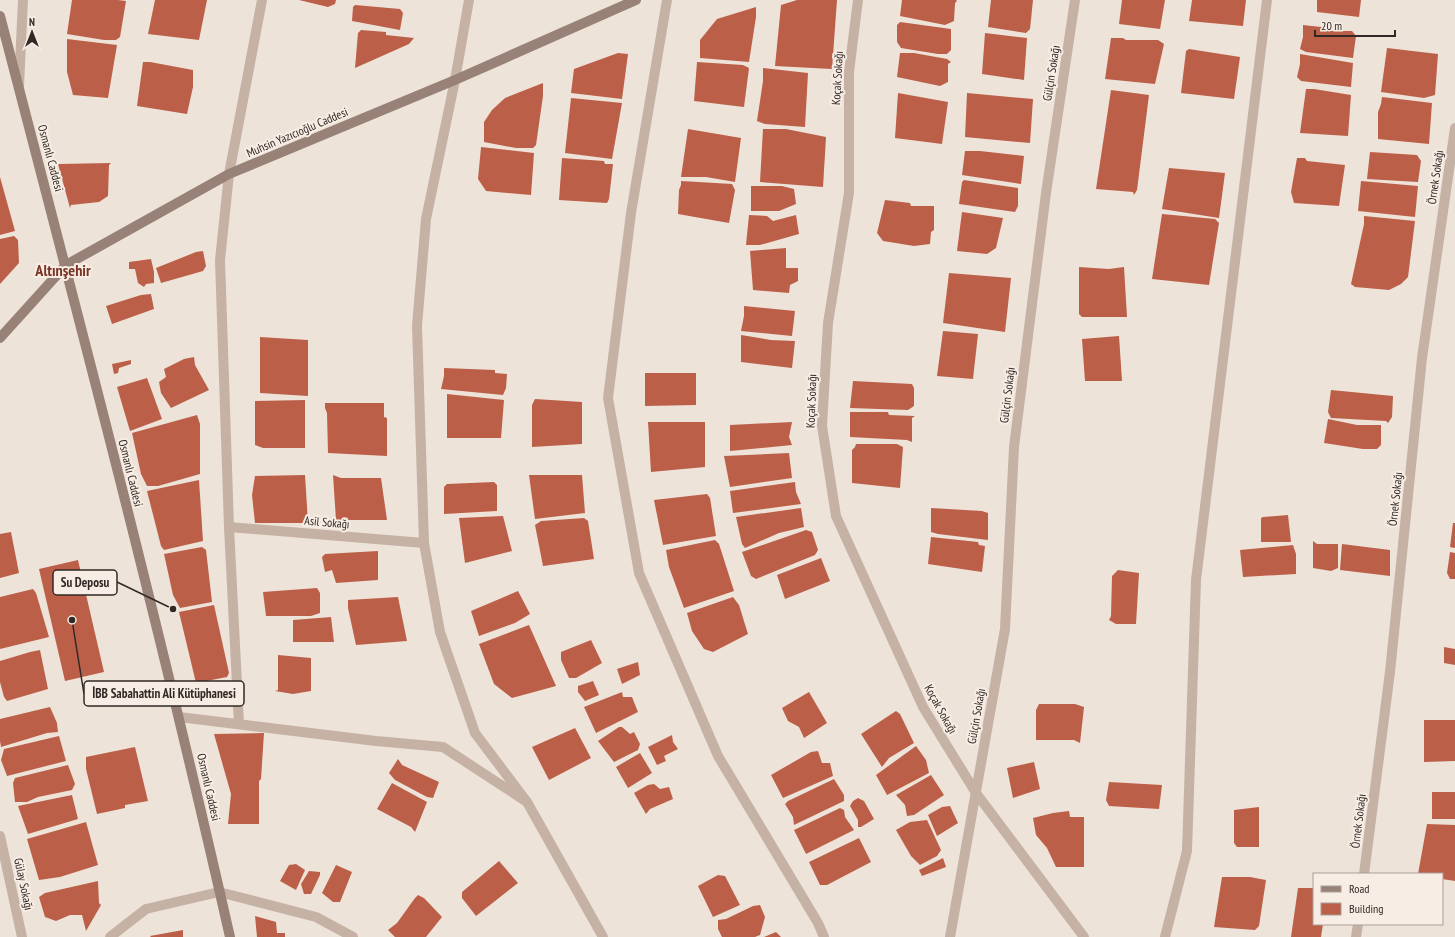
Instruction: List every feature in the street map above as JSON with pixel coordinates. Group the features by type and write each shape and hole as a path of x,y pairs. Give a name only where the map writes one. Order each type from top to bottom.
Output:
{"main road":[{"name":"Muhsin Yazıcıoğlu Caddesi","path":"0,338 66,265 230,174 455,80 636,0"},
{"name":"Osmanlı Caddesi","path":"0,16 66,265 178,717 230,937"}],"street":[{"path":"19,89 23,0"},
{"path":"239,724 229,527 220,260 230,174 262,0"},
{"path":"469,0 455,80 426,219 417,326 424,543 440,632 475,733 527,802 603,937"},
{"path":"666,0 631,213 608,398 639,573 718,756 818,923 824,937"},
{"name":"Koçak Sokağı","path":"858,0 848,72 848,193 828,323 822,426 836,516 923,707 976,794 1084,937"},
{"name":"Gülçin Sokağı","path":"950,937 1005,629 1014,447 1046,193 1075,0"},
{"path":"1165,937 1187,851 1196,580 1267,0"},
{"name":"Örnek Sokağı","path":"1364,873 1390,672 1422,358 1455,128"},
{"name":"Asil Sokağı","path":"229,527 424,543"},
{"path":"178,717 376,741 443,747 527,802"},
{"name":"Gülay Sokağı","path":"0,836 22,937"},
{"path":"110,937 146,909 219,892 316,918 353,937"},
{"path":"1356,937 1358,925"}],"building":[{"path":"72,0 126,1 120,37 116,40 104,40 67,34"},
{"path":"155,0 207,0 199,40 148,34"},
{"path":"299,0 336,0 335,4 328,7"},
{"path":"797,0 837,0 832,69 775,66 781,5"},
{"path":"902,0 956,0 954,21 945,25 900,16"},
{"path":"991,0 1033,0 1030,29 1026,33 988,27"},
{"path":"1122,0 1165,0 1160,29 1119,24"},
{"path":"1192,0 1246,0 1243,26 1189,21"},
{"path":"1317,0 1361,0 1359,17 1317,12"},
{"path":"355,5 400,9 403,13 400,30 352,21 353,7"},
{"path":"756,7 756,17 749,62 700,58 700,40 717,19"},
{"path":"900,22 951,29 951,50 947,54 938,54 901,48 897,42 897,25"},
{"path":"1303,25 1330,28 1330,31 1352,31 1356,36 1353,58 1306,52 1300,49 1303,37"},
{"path":"361,30 386,32 386,35 414,38 409,44 355,68 358,33"},
{"path":"985,33 1027,38 1024,80 982,74"},
{"path":"1111,38 1123,38 1126,40 1158,40 1164,44 1155,84 1105,79"},
{"path":"67,39 117,45 108,98 73,95 67,72"},
{"path":"1387,48 1438,54 1435,95 1424,98 1381,92"},
{"path":"1189,49 1240,57 1234,99 1181,93 1186,51"},
{"path":"618,53 628,54 622,99 571,93 574,69"},
{"path":"900,53 914,53 947,59 951,62 948,64 948,82 940,86 897,77"},
{"path":"1300,54 1353,63 1351,87 1301,81 1297,77 1300,64"},
{"path":"143,62 193,70 193,87 187,114 137,106"},
{"path":"697,62 743,65 749,68 744,107 694,101"},
{"path":"763,68 808,73 805,127 765,124 757,121 763,81"},
{"path":"543,83 543,96 536,145 533,148 516,148 484,142 484,122 492,110 505,98"},
{"path":"1306,89 1351,95 1348,136 1300,133"},
{"path":"1111,90 1149,95 1137,190 1134,195 1133,192 1096,189"},
{"path":"898,93 948,102 942,144 895,138"},
{"path":"967,93 1033,99 1030,143 965,137"},
{"path":"1382,97 1432,103 1429,144 1378,139 1378,112"},
{"path":"571,98 622,103 612,159 565,153"},
{"path":"688,129 741,138 735,182 706,177 681,177"},
{"path":"763,129 786,129 826,137 823,187 760,182"},
{"path":"481,147 534,153 531,195 486,191 478,179"},
{"path":"965,151 980,151 1024,156 1021,184 962,175"},
{"path":"1370,152 1417,155 1421,161 1418,182 1367,179"},
{"path":"562,158 604,161 605,164 613,164 609,199 607,203 559,200"},
{"path":"1297,158 1305,158 1307,161 1345,165 1339,206 1294,203 1291,192"},
{"path":"111,163 109,165 108,196 99,202 71,205 70,208 58,164"},
{"path":"1169,168 1225,173 1219,218 1162,209"},
{"path":"0,177 15,231 0,235"},
{"path":"964,180 1018,188 1018,206 1015,212 959,204 962,182"},
{"path":"681,181 732,184 735,190 729,223 678,214"},
{"path":"1361,181 1418,186 1415,217 1358,211"},
{"path":"751,186 782,186 794,189 796,204 779,211 751,211"},
{"path":"885,200 910,203 911,206 934,206 934,230 931,232 930,244 914,246 883,241 877,233"},
{"path":"962,212 1003,218 996,248 987,254 957,251"},
{"path":"1162,214 1215,219 1219,223 1209,285 1152,279"},
{"path":"749,215 767,216 773,221 796,215 799,234 760,245 746,245"},
{"path":"1364,216 1415,221 1408,277 1401,284 1389,290 1355,287 1351,284 1364,224"},
{"path":"14,236 18,240 19,263 0,284 0,239"},
{"path":"786,248 786,268 798,268 798,281 790,285 789,293 753,290 750,251"},
{"path":"203,251 206,266 203,271 161,283 156,268 196,252"},
{"path":"151,259 154,272 154,283 146,284 144,287 138,283 135,269 129,269 129,262"},
{"path":"1079,267 1109,269 1124,267 1127,317 1082,317 1079,314"},
{"path":"949,273 1011,278 1005,332 943,323"},
{"path":"151,294 154,309 112,324 106,306 141,295"},
{"path":"744,306 795,311 792,336 741,331"},
{"path":"943,331 978,334 973,379 937,376"},
{"path":"741,335 771,340 795,341 792,368 741,362"},
{"path":"1119,336 1122,381 1085,381 1082,339"},
{"path":"260,337 308,340 308,396 260,393"},
{"path":"194,357 195,365 209,390 171,408 161,393 159,382 166,377 164,369 184,359"},
{"path":"131,360 131,364 119,368 118,373 114,374 112,364"},
{"path":"444,368 495,370 495,373 507,374 506,388 503,395 441,389"},
{"path":"645,373 696,373 696,405 645,406"},
{"path":"147,378 162,419 130,431 117,387"},
{"path":"853,381 912,384 914,388 914,406 908,410 850,408"},
{"path":"1331,390 1393,396 1392,417 1388,423 1386,421 1331,418 1328,412"},
{"path":"447,394 504,400 501,438 447,438"},
{"path":"535,399 582,402 582,444 532,447 532,405"},
{"path":"305,400 305,448 263,448 255,445 255,401"},
{"path":"325,403 384,403 384,417 387,418 387,456 328,453 327,413"},
{"path":"850,412 888,412 889,415 915,416 912,418 912,442 907,440 850,437"},
{"path":"197,415 200,424 200,474 158,486 147,486 141,474 132,433"},
{"path":"1328,419 1357,425 1381,425 1381,445 1377,449 1363,449 1324,443"},
{"path":"648,422 705,422 705,467 651,472"},
{"path":"792,422 789,437 792,445 730,451 730,425"},
{"path":"856,444 897,444 903,447 900,488 852,483 852,450"},
{"path":"789,453 792,478 730,487 724,456"},
{"path":"305,475 308,523 255,523 252,495 255,476"},
{"path":"333,475 341,478 381,478 387,520 336,520"},
{"path":"529,475 582,475 585,513 535,519"},
{"path":"199,480 203,541 164,550 161,546 147,491"},
{"path":"494,482 497,485 497,511 444,514 444,487 447,484"},
{"path":"795,482 796,492 801,504 733,513 730,491"},
{"path":"707,494 710,498 716,536 663,545 654,500"},
{"path":"801,508 804,527 779,533 745,548 742,544 736,517"},
{"path":"931,508 982,511 988,513 988,540 931,532"},
{"path":"1288,515 1291,542 1261,542 1261,518"},
{"path":"503,516 512,551 465,563 459,518"},
{"path":"584,518 588,521 594,559 543,566 535,525 541,521"},
{"path":"1453,523 1455,523 1455,548 1450,547"},
{"path":"806,530 812,532 818,550 815,555 756,579 751,576 742,552"},
{"path":"11,532 19,573 0,578 0,534"},
{"path":"931,537 978,542 979,545 985,546 982,572 928,564"},
{"path":"715,540 719,544 734,591 684,608 669,567 666,550"},
{"path":"1313,541 1317,544 1338,544 1338,568 1331,571 1313,568"},
{"path":"1342,544 1390,550 1390,576 1340,570"},
{"path":"1293,545 1296,554 1296,574 1243,577 1240,550"},
{"path":"202,547 206,550 212,602 180,608 173,595 164,554"},
{"path":"378,551 378,580 336,583 332,570 325,572 322,557 325,554"},
{"path":"1450,552 1455,553 1455,579 1450,579 1447,573"},
{"path":"821,558 830,581 785,599 777,575"},
{"path":"78,560 104,672 65,681 39,569"},
{"path":"1118,570 1139,573 1136,624 1116,624 1109,620 1111,616 1112,576"},
{"path":"317,588 320,593 320,613 311,616 266,616 263,592"},
{"path":"33,589 36,593 49,637 0,649 0,597"},
{"path":"518,591 530,614 515,623 479,636 471,611"},
{"path":"398,597 407,641 356,645 348,608 348,600"},
{"path":"733,597 739,605 748,634 713,652 704,649 692,631 687,613"},
{"path":"214,605 229,673 227,677 196,683 179,612"},
{"path":"331,617 334,642 293,642 293,620"},
{"path":"529,625 556,686 512,698 494,684 479,644"},
{"path":"591,640 602,663 576,678 569,678 561,660 561,652"},
{"path":"1444,647 1455,649 1455,665 1444,663"},
{"path":"40,650 48,689 7,701 4,697 0,682 0,661"},
{"path":"278,655 311,658 311,691 293,694 275,691 278,690"},
{"path":"638,662 640,675 622,684 617,669"},
{"path":"593,681 599,695 585,701 578,692 578,686"},
{"path":"622,692 623,697 632,697 638,712 596,733 584,707"},
{"path":"809,692 827,723 804,738 799,727 788,721 782,708"},
{"path":"1039,704 1075,704 1084,707 1080,743 1074,740 1036,740 1036,710"},
{"path":"50,707 57,723 58,732 47,733 1,747 0,719"},
{"path":"896,711 900,714 914,743 889,758 882,767 861,734"},
{"path":"1424,720 1455,720 1455,761 1424,762"},
{"path":"619,727 622,727 630,734 634,732 640,744 638,750 614,762 598,741"},
{"path":"575,728 591,758 549,780 532,747"},
{"path":"264,733 261,779 259,781 259,824 228,824 231,794 214,734"},
{"path":"672,735 673,742 678,749 664,756 666,761 657,765 648,747"},
{"path":"59,736 66,761 7,776 1,760 4,749"},
{"path":"916,746 926,760 929,773 887,795 876,775"},
{"path":"135,747 148,801 125,805 125,808 97,814 86,769 86,757"},
{"path":"818,751 822,763 830,763 833,776 783,798 771,775 811,752"},
{"path":"640,753 652,773 628,788 616,767"},
{"path":"398,759 402,765 439,782 433,798 427,797 395,780 389,773"},
{"path":"1034,762 1040,789 1013,798 1007,768"},
{"path":"68,765 75,784 72,790 38,797 27,802 15,802 13,783 15,778"},
{"path":"931,775 944,795 914,815 907,816 905,805 896,795"},
{"path":"834,779 844,795 844,801 794,825 793,817 785,804 788,801"},
{"path":"1109,782 1162,785 1159,809 1109,806 1106,800"},
{"path":"392,783 427,802 415,832 411,827 377,809"},
{"path":"654,784 660,789 669,787 673,799 650,809 646,814 634,793 648,785"},
{"path":"1432,792 1455,792 1455,819 1432,819"},
{"path":"72,795 78,819 28,834 18,806"},
{"path":"858,798 864,801 874,819 861,827 858,827 858,820 850,806 853,801"},
{"path":"950,806 958,823 937,836 928,815 942,807"},
{"path":"1259,807 1259,847 1237,847 1234,843 1234,810"},
{"path":"840,808 844,810 845,817 854,830 806,854 794,830"},
{"path":"1069,811 1070,817 1084,817 1084,867 1056,867 1047,848 1036,835 1033,818"},
{"path":"927,820 941,850 937,856 920,865 911,856 896,830 910,822"},
{"path":"86,822 98,865 60,877 39,880 27,839"},
{"path":"1427,824 1455,825 1455,881 1443,879 1443,873 1418,873"},
{"path":"859,838 871,862 827,885 820,885 809,862"},
{"path":"943,858 946,867 922,876 919,870"},
{"path":"499,861 518,883 476,916 462,898 462,892"},
{"path":"296,864 305,870 296,890 280,881 289,865"},
{"path":"336,865 352,872 340,902 333,902 322,893"},
{"path":"309,871 320,872 320,875 311,894 304,894 301,884"},
{"path":"718,875 725,876 740,905 713,917 698,886"},
{"path":"1222,877 1250,877 1266,880 1259,926 1255,930 1214,927"},
{"path":"98,881 99,903 101,905 86,931 82,915 70,915 56,921 45,917 39,897 45,893"},
{"path":"1298,888 1313,888 1313,925 1323,925 1321,937 1291,937"},
{"path":"418,895 424,898 442,917 426,937 395,937 388,930 397,923"},
{"path":"760,905 765,917 760,935 755,937 722,937 718,929 718,920 726,919 753,906"},
{"path":"255,916 276,922 277,933 285,933 285,937 257,937"},
{"path":"183,930 183,937 150,936"},
{"path":"776,932 781,937 764,937"}],"place":[{"name":"Su Deposu","path":"173,609"},
{"name":"İBB Sabahattin Ali Kütüphanesi","path":"72,620"}],"district":[{"name":"Altınşehir","path":"63,270"}]}
